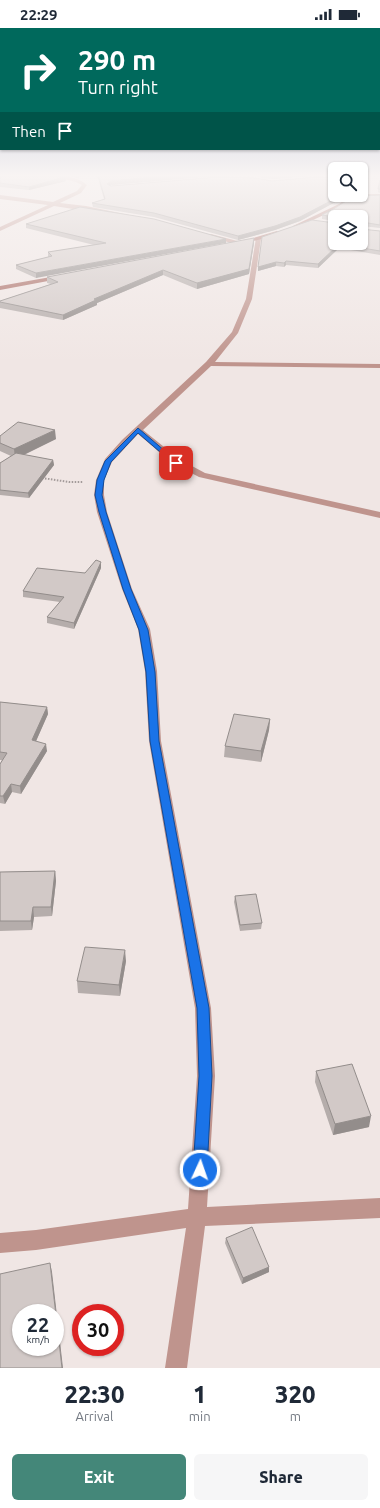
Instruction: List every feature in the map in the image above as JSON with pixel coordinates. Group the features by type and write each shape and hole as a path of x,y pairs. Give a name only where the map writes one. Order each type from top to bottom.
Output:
{"street":[{"path":"219,238 239,243"},
{"path":"220,246 262,238"},
{"path":"176,1368 197,1217 206,1076 203,1008 155,741 151,672 144,630 127,589 102,512 99,495 100,480 108,461 138,430 209,364 235,333 249,298 258,239"},
{"path":"0,288 65,276"},
{"path":"209,364 380,366"},
{"path":"138,430 176,463 196,473 380,516"},
{"path":"0,1244 197,1217 380,1208"}],"path":[{"path":"38,477 79,483 100,480"}],"building":[{"path":"83,238 221,238 226,239 36,273 16,265 52,256 48,252 106,243"},
{"path":"254,238 249,269 197,283 163,270 94,299 96,300 63,315 0,302 58,282 47,277"},
{"path":"262,238 328,238 328,250 333,250 318,264 286,261 284,263 276,262 258,267"},
{"path":"368,238 380,238 380,251 368,249"},
{"path":"18,422 55,430 14,449 0,443 0,436"},
{"path":"16,453 53,460 28,493 0,490 0,463"},
{"path":"96,560 101,562 74,623 47,617 64,597 23,591 37,568 85,573"},
{"path":"0,702 47,707 32,740 46,744 20,786 11,784 3,796 0,796 0,764 7,753 0,752"},
{"path":"234,714 270,719 261,751 225,746"},
{"path":"55,871 51,907 33,907 31,921 0,921 0,872"},
{"path":"256,894 262,923 240,925 235,896"},
{"path":"85,947 125,950 119,985 77,981"},
{"path":"352,1064 371,1116 335,1124 316,1071"},
{"path":"252,1227 269,1267 243,1278 226,1238"},
{"path":"50,1263 55,1304 12,1304 12,1356 61,1356 62,1368 0,1368 0,1274"}],"route":[{"path":"176,463 138,430 108,461 100,480 99,495 102,512 127,589 144,630 151,672 155,741 203,1008 206,1076 200,1170"}]}
